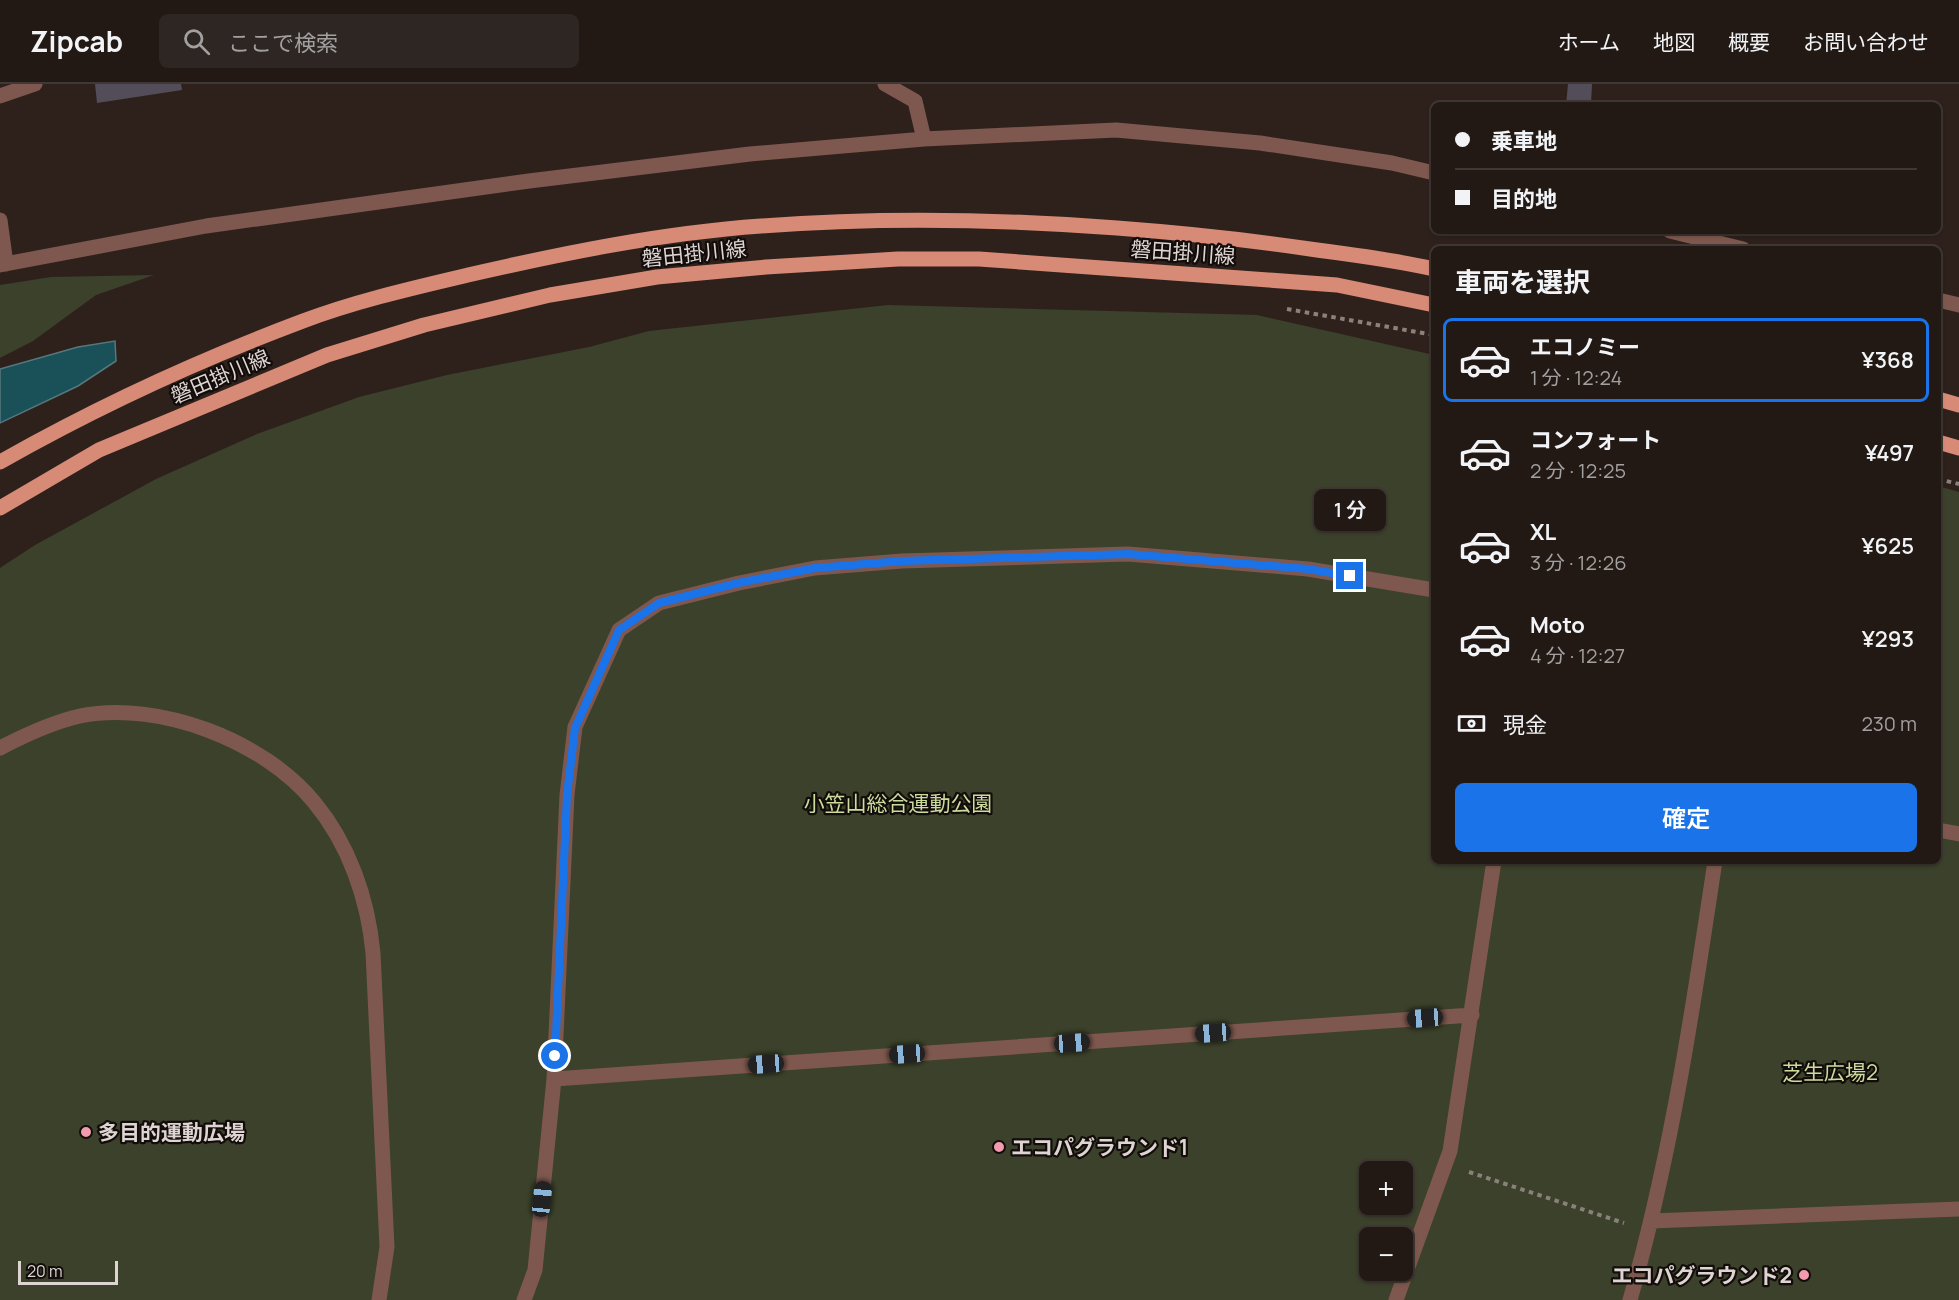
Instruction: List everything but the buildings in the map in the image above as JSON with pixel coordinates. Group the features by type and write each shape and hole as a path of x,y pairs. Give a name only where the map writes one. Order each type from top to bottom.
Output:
{"main road":[{"name":"磐田掛川線","path":"0,462 123,397 306,320 423,286 541,258 646,240 760,226 901,220 1014,220 1195,234 1393,260 1431,268"},
{"name":"磐田掛川線","path":"0,508 99,450 327,355 424,325 550,295 657,277 766,267 887,260 979,259 1337,285 1431,304"},
{"path":"1941,400 1959,405"},
{"path":"1941,443 1959,448"}],"street":[{"path":"0,96 35,84"},
{"path":"885,84 915,101 924,140"},
{"path":"0,220 3,265 206,226 750,154 924,140 1116,130 1260,143 1392,163 1431,172"},
{"path":"1682,234 1731,246"},
{"path":"1941,301 1959,305"},
{"path":"524,1300 536,1270 554,1079 567,795 575,728 619,630 659,603 738,583 815,568 902,561 1128,554 1308,569 1431,590"},
{"path":"0,748 57,722 82,716 119,713 159,716 194,725 261,757 294,781 321,811 351,863 370,922 387,1247 379,1300"},
{"path":"1941,831 1959,834"},
{"path":"1396,1300 1450,1150 1494,864"},
{"path":"1630,1300 1650,1226 1687,1050 1715,864"},
{"path":"554,1079 1472,1015"},
{"path":"1650,1226 1959,1209"}],"path":[{"path":"1941,480 1959,484"},
{"path":"1445,1165 1650,1226"}],"green space":[{"path":"154,275 96,295 33,341 0,358 0,285 51,277"},
{"name":"小笠山総合運動公園","path":"888,305 1257,315 1431,354 1431,864 1941,864 1941,487 1959,492 1959,1300 0,1300 0,568 35,545 156,479 257,434 359,397 447,375 589,347 649,331"}],"water":[{"path":"115,341 116,361 78,386 0,423 0,369 78,347"}],"place":[{"name":"多目的運動広場","path":"86,1132"},
{"name":"エコパグラウンド1","path":"999,1147"},
{"name":"エコパグラウンド2","path":"1804,1275"}],"route":[{"path":"555,1056 567,795 575,728 619,630 659,603 738,583 815,568 902,561 1038,555 1128,554 1308,569 1350,576"}],"park label":[{"name":"芝生広場2","path":"1830,1072"}]}
